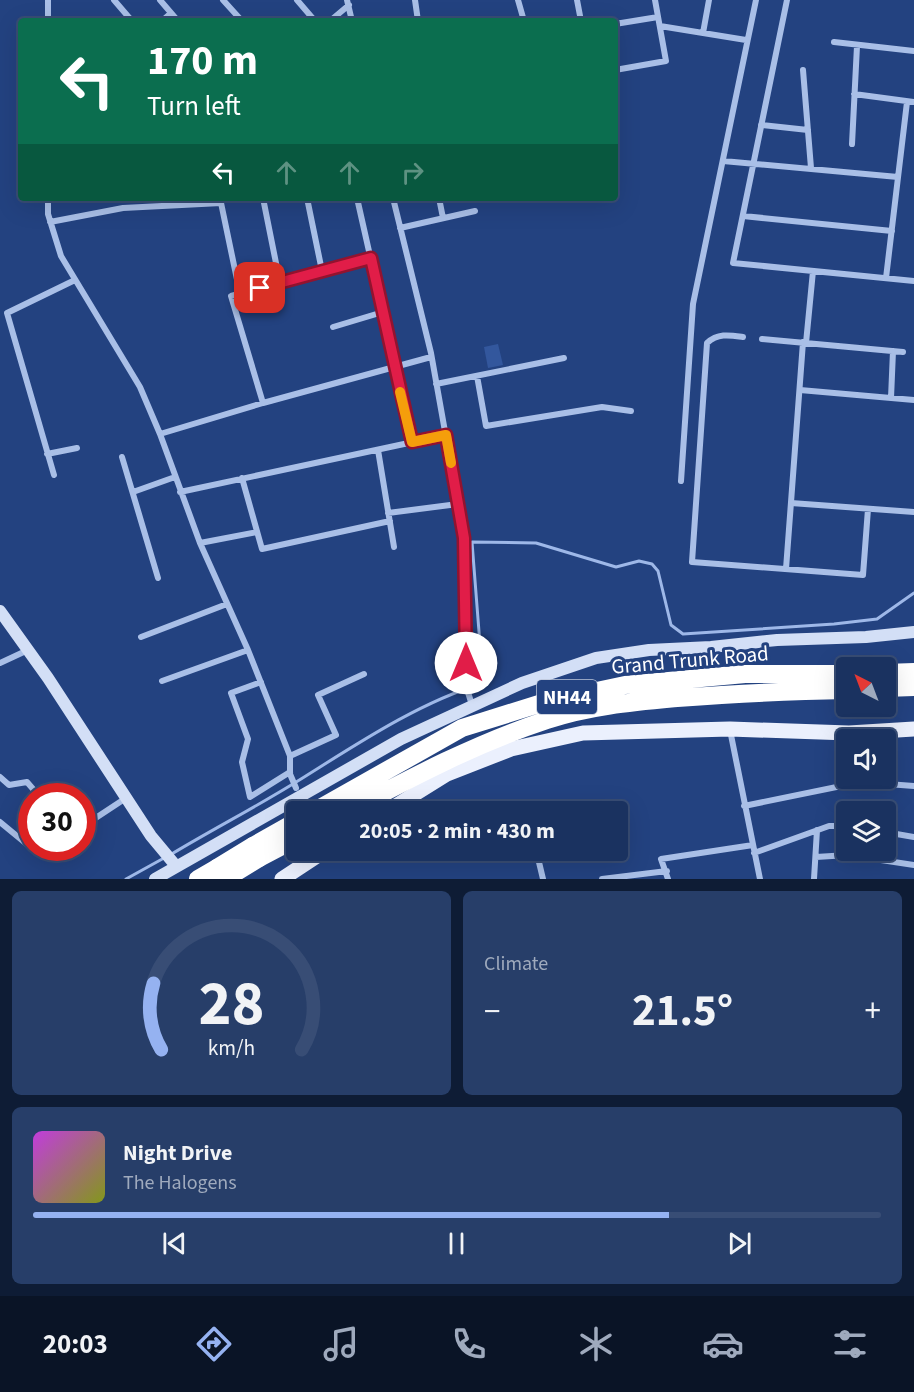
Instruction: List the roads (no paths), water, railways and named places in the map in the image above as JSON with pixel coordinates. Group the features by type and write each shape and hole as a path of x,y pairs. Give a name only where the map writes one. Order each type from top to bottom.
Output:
{"highway":[{"path":"896,673 914,672"},
{"name":"Grand Trunk Road","path":"333,801 462,728 545,702 636,684 745,674 836,674"},
{"path":"896,688 914,687"},
{"name":"Grand Trunk Road","path":"368,801 470,749 548,719 626,702 745,693 836,690"},
{"path":"198,879 221,874 286,829"},
{"path":"256,852 286,842"}],"main road":[{"path":"404,801 447,774 511,748 583,733 730,729 836,735"},
{"path":"896,731 914,729"},
{"path":"282,879 309,861"}],"street":[{"path":"48,0 48,18"},
{"path":"114,0 129,18"},
{"path":"160,0 175,18"},
{"path":"223,0 239,18"},
{"path":"297,0 312,18"},
{"path":"415,0 418,18"},
{"path":"518,0 523,18"},
{"path":"577,0 580,18"},
{"path":"618,69 666,61 655,0"},
{"path":"703,33 709,0"},
{"path":"681,481 693,304 756,0"},
{"path":"787,0 733,263 914,281"},
{"path":"333,18 348,3"},
{"path":"348,3 351,18"},
{"path":"165,18 171,13"},
{"path":"618,24 658,17"},
{"path":"660,26 746,40"},
{"path":"834,42 914,51"},
{"path":"852,144 857,46"},
{"path":"803,70 811,168"},
{"path":"854,94 911,102 898,177 886,278"},
{"path":"761,125 808,130"},
{"path":"723,161 898,177"},
{"path":"48,201 48,214 61,255 140,387 160,434 200,543 248,650 290,756 290,773 296,788"},
{"path":"50,222 123,208 221,201 240,294"},
{"path":"264,201 280,283"},
{"path":"308,201 322,271"},
{"path":"358,201 412,442"},
{"path":"394,201 431,357 464,538 466,686 470,701"},
{"path":"440,201 443,218"},
{"path":"400,228 475,211"},
{"path":"743,216 892,231"},
{"path":"263,403 231,296 371,258"},
{"path":"786,569 800,390 813,271"},
{"path":"54,476 7,313 75,280"},
{"path":"333,327 383,312"},
{"path":"743,337 721,335 707,343 692,562 863,575 868,509"},
{"path":"762,339 903,352"},
{"path":"891,398 893,351"},
{"path":"160,434 431,357"},
{"path":"436,384 564,358"},
{"path":"477,376 486,426 602,407 631,411"},
{"path":"800,390 914,400"},
{"path":"180,492 446,435"},
{"path":"47,454 77,448"},
{"path":"378,450 394,547"},
{"path":"122,457 158,578"},
{"path":"133,492 175,477"},
{"path":"242,478 262,549 390,521"},
{"path":"791,503 914,512"},
{"path":"388,513 458,504"},
{"path":"200,543 257,532"},
{"path":"141,637 227,604"},
{"path":"0,611 151,836 174,863"},
{"path":"154,879 174,863 225,838 470,701 522,683 607,657 649,650 914,632"},
{"path":"0,663 28,650"},
{"path":"162,681 248,650"},
{"path":"290,756 336,735 318,695 364,674"},
{"path":"261,682 231,693 248,739 242,762 250,797 290,773"},
{"path":"730,729 760,879"},
{"path":"0,777 9,785 18,784"},
{"path":"896,784 914,786"},
{"path":"744,806 836,785"},
{"path":"96,818 127,798"},
{"path":"0,822 18,837"},
{"path":"754,853 829,825 836,825"},
{"path":"814,879 817,830"},
{"path":"896,834 914,837"},
{"path":"225,838 248,879"},
{"path":"668,879 662,859 753,845"},
{"path":"816,857 848,855 914,865"},
{"path":"539,861 543,879"},
{"path":"602,879 667,871"}],"waterway":[{"path":"170,855 285,789 389,725 459,691 483,683 472,542 536,543 616,567 639,561 652,564 658,571 671,625 683,634 877,619 914,593"},
{"path":"126,879 164,858"}]}
